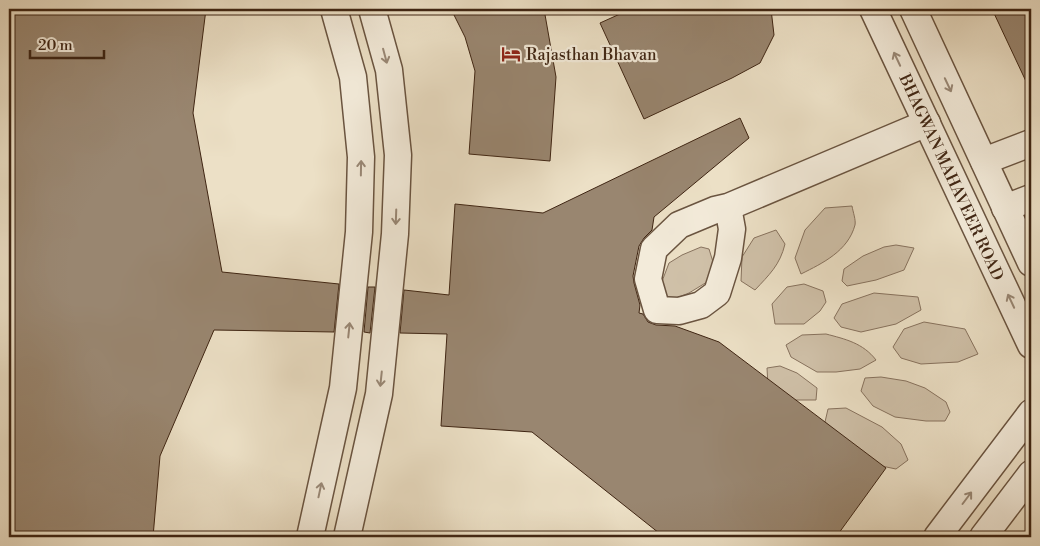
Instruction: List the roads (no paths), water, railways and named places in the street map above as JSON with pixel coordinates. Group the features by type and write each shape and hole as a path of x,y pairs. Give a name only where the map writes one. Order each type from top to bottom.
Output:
{"street":[{"path":"310,537 343,388 359,232 361,157 353,77 334,9"},
{"path":"347,537 379,394 395,234 398,155 389,70 372,9"},
{"name":"BHAGWAN MAHAVEER ROAD","path":"873,9 1031,345"},
{"path":"913,9 1031,263"},
{"path":"728,207 927,123"},
{"path":"984,161 1031,143"},
{"path":"1005,208 1031,198"},
{"path":"937,537 1031,413"},
{"path":"984,537 1031,474"}],"place":[{"name":"Rajasthan Bhavan","path":"511,54"}]}
